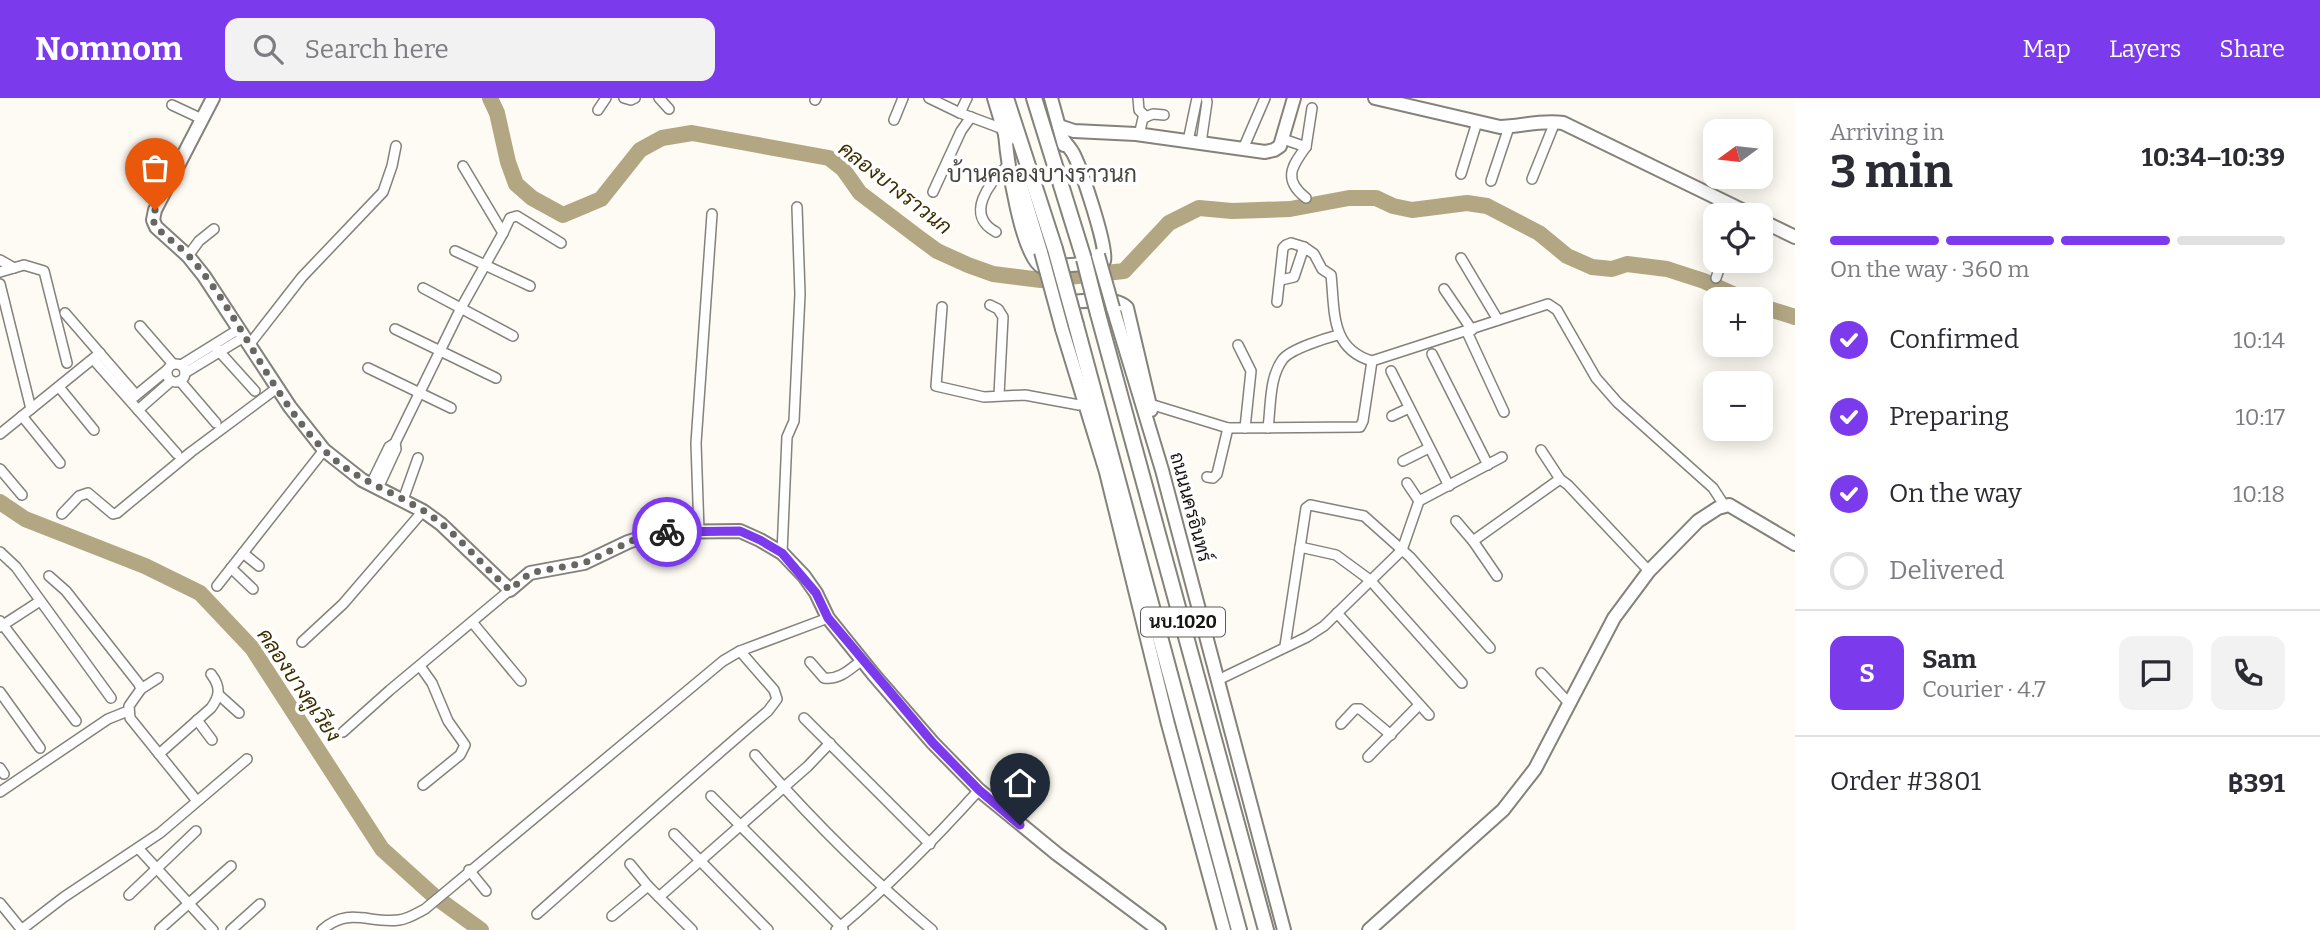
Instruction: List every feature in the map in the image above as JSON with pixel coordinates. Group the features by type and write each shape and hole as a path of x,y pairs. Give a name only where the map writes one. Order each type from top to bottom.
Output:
{"main road":[{"name":"นบ.1020","path":"1006,98 1238,930"},
{"name":"ถนนนครอินทร์","path":"1034,98 1091,257 1098,314 1266,930"}],"street":[{"path":"213,98 155,210 153,220 164,235 188,256 226,306 277,388 324,450 346,469 423,511 460,541 510,590"},
{"path":"598,110 606,98"},
{"path":"624,98 635,98"},
{"path":"659,98 670,108"},
{"path":"894,120 903,98"},
{"path":"929,98 1004,131 1008,165 1027,244 1036,264 1042,267 1100,263 1105,256 1102,239 1073,154 1063,139"},
{"path":"960,113 967,98"},
{"name":"นบ.1020","path":"994,98 1048,250"},
{"name":"ถนนนครอินทร์","path":"1051,98 1091,257 1113,308 1161,470 1284,930"},
{"path":"1138,98 1139,110 1146,117"},
{"path":"1188,141 1197,98"},
{"path":"1201,143 1206,98"},
{"path":"1243,149 1265,98"},
{"path":"1059,126 1074,131 1139,135 1265,152 1280,146 1294,98"},
{"path":"1377,98 1509,127 1546,121 1563,123 1723,203"},
{"path":"172,105 202,119"},
{"path":"1306,198 1293,184 1292,167 1306,147 1312,108"},
{"path":"1139,135 1143,118 1164,115"},
{"path":"933,191 961,131 971,117"},
{"path":"1461,174 1478,122"},
{"path":"1532,179 1555,122"},
{"path":"1491,181 1509,127"},
{"path":"1283,139 1306,147"},
{"path":"133,398 217,348 244,337 383,192 396,146"},
{"path":"996,232 987,228 979,210 996,177 1008,165"},
{"path":"463,166 503,233"},
{"path":"782,553 788,437 794,421 800,294 797,207"},
{"path":"699,531 696,443 712,214"},
{"path":"374,486 389,447 395,443 418,392 510,218 517,216 561,243"},
{"path":"1773,226 1795,237"},
{"path":"188,256 199,241 214,229"},
{"path":"1277,302 1283,248 1292,243 1314,254 1322,269 1331,275 1338,335 1348,348 1372,361 1548,304 1553,306 1596,377 1618,403 1713,488 1727,505 1795,544"},
{"path":"1281,280 1297,274 1304,247"},
{"path":"455,251 530,286"},
{"path":"1461,258 1499,320"},
{"path":"0,260 14,268"},
{"path":"0,272 24,265 44,271 68,363"},
{"path":"1716,278 1718,273"},
{"path":"0,285 32,409"},
{"path":"424,288 513,336"},
{"path":"1444,289 1469,331 1504,412"},
{"path":"1106,472 1079,405 1052,311 1055,305 1060,303 1113,300 1127,308 1150,404 1161,470"},
{"path":"990,305 998,309 1003,317 999,395"},
{"path":"942,307 936,386 984,397 1025,395 1079,405"},
{"path":"65,313 96,356 133,398 138,410 177,454"},
{"path":"141,326 216,423"},
{"name":"นบ.1020","path":"1069,327 1174,748 1224,930"},
{"path":"395,329 496,378"},
{"path":"1269,428 1275,373 1284,356 1338,335"},
{"path":"1238,345 1251,371 1245,428"},
{"path":"217,348 254,391"},
{"path":"1432,354 1488,464"},
{"path":"0,435 96,356"},
{"path":"1150,404 1228,428 1360,427 1372,361"},
{"path":"368,368 451,408"},
{"path":"1391,371 1449,486"},
{"path":"138,410 176,372"},
{"path":"59,387 94,430"},
{"path":"62,514 83,493 88,493 113,514 117,513 191,452 277,388"},
{"path":"1392,416 1409,408"},
{"path":"22,416 60,463"},
{"path":"1207,477 1213,478 1217,474 1228,428"},
{"path":"1403,461 1429,448"},
{"path":"217,586 324,450"},
{"path":"1541,450 1560,479 1649,570"},
{"path":"1218,680 1307,637 1337,613 1402,550 1419,501 1502,457"},
{"path":"403,500 418,458"},
{"path":"0,469 22,495"},
{"path":"1473,541 1560,479"},
{"path":"1407,483 1419,501"},
{"path":"1285,646 1306,508 1310,505 1364,516 1402,550 1490,648"},
{"path":"1369,930 1503,810 1535,769 1614,618 1649,570 1698,521 1727,505"},
{"path":"302,642 343,604 423,511"},
{"path":"1456,521 1497,576"},
{"path":"343,732 530,573 584,563 640,537 659,532 740,531 782,553 816,593 828,618 862,660 933,743 979,790 1057,854 1158,930"},
{"path":"1300,547 1336,555 1370,580 1462,683"},
{"path":"0,552 16,567 111,698"},
{"path":"243,553 259,566"},
{"path":"231,568 253,589"},
{"path":"49,576 66,591 141,689"},
{"path":"40,601 1,624 76,721"},
{"path":"1337,613 1429,715"},
{"path":"322,930 342,918 359,916 401,920 425,909 723,661 740,651 828,618"},
{"path":"471,622 521,681"},
{"path":"537,914 778,699 777,694 740,651"},
{"path":"810,662 824,678 832,679 841,676 862,660"},
{"path":"421,666 448,721 465,745 460,755 423,785"},
{"path":"1541,673 1568,702"},
{"path":"211,674 219,695 239,713"},
{"path":"0,792 108,719 128,711 141,689 158,678"},
{"path":"0,692 40,748"},
{"path":"159,754 211,708 219,695"},
{"path":"1368,757 1419,705"},
{"path":"1341,724 1355,709 1360,709 1391,735"},
{"path":"128,711 130,718 197,800"},
{"path":"804,718 930,844"},
{"path":"197,720 212,740"},
{"path":"659,897 808,766 830,743"},
{"path":"755,755 783,787 932,930"},
{"path":"0,903 22,930 64,897 160,833 247,759"},
{"path":"711,796 841,929 930,844 979,790"},
{"path":"129,895 196,831"},
{"path":"674,834 768,930"},
{"path":"138,848 213,930"},
{"path":"630,864 687,928"},
{"path":"160,929 231,866"},
{"path":"469,870 486,891"},
{"path":"612,916 648,886"},
{"path":"231,930 260,904"}],"waterway":[{"name":"คลองบางราวนก","path":"490,98 497,113 516,184 532,198 563,215 601,199 640,150 662,138 692,133 829,158 843,169 860,193 937,251 993,274 1041,280 1124,271 1169,223 1199,208 1232,211 1290,209 1349,198 1376,198 1393,206 1412,210 1467,203 1487,206 1539,233 1567,256 1592,267 1612,269 1627,264 1667,269 1717,287"},
{"name":"คลองบางราวนก","path":"1773,310 1795,317"},
{"name":"คลองบางคูเวียง","path":"0,502 25,519 145,566 200,593 252,648 382,849 434,896 481,930"}],"way so far":[{"path":"155,210 153,220 156,227 188,256 204,276 290,407 324,450 362,480 423,511 441,524 510,590 530,573 584,563 640,537 667,532"}],"district":[{"name":"บ้านคลองบางราวนก","path":"1042,174"}],"route":[{"path":"667,532 740,531 782,553 804,576 828,618 933,743 979,790 1020,825"}]}
